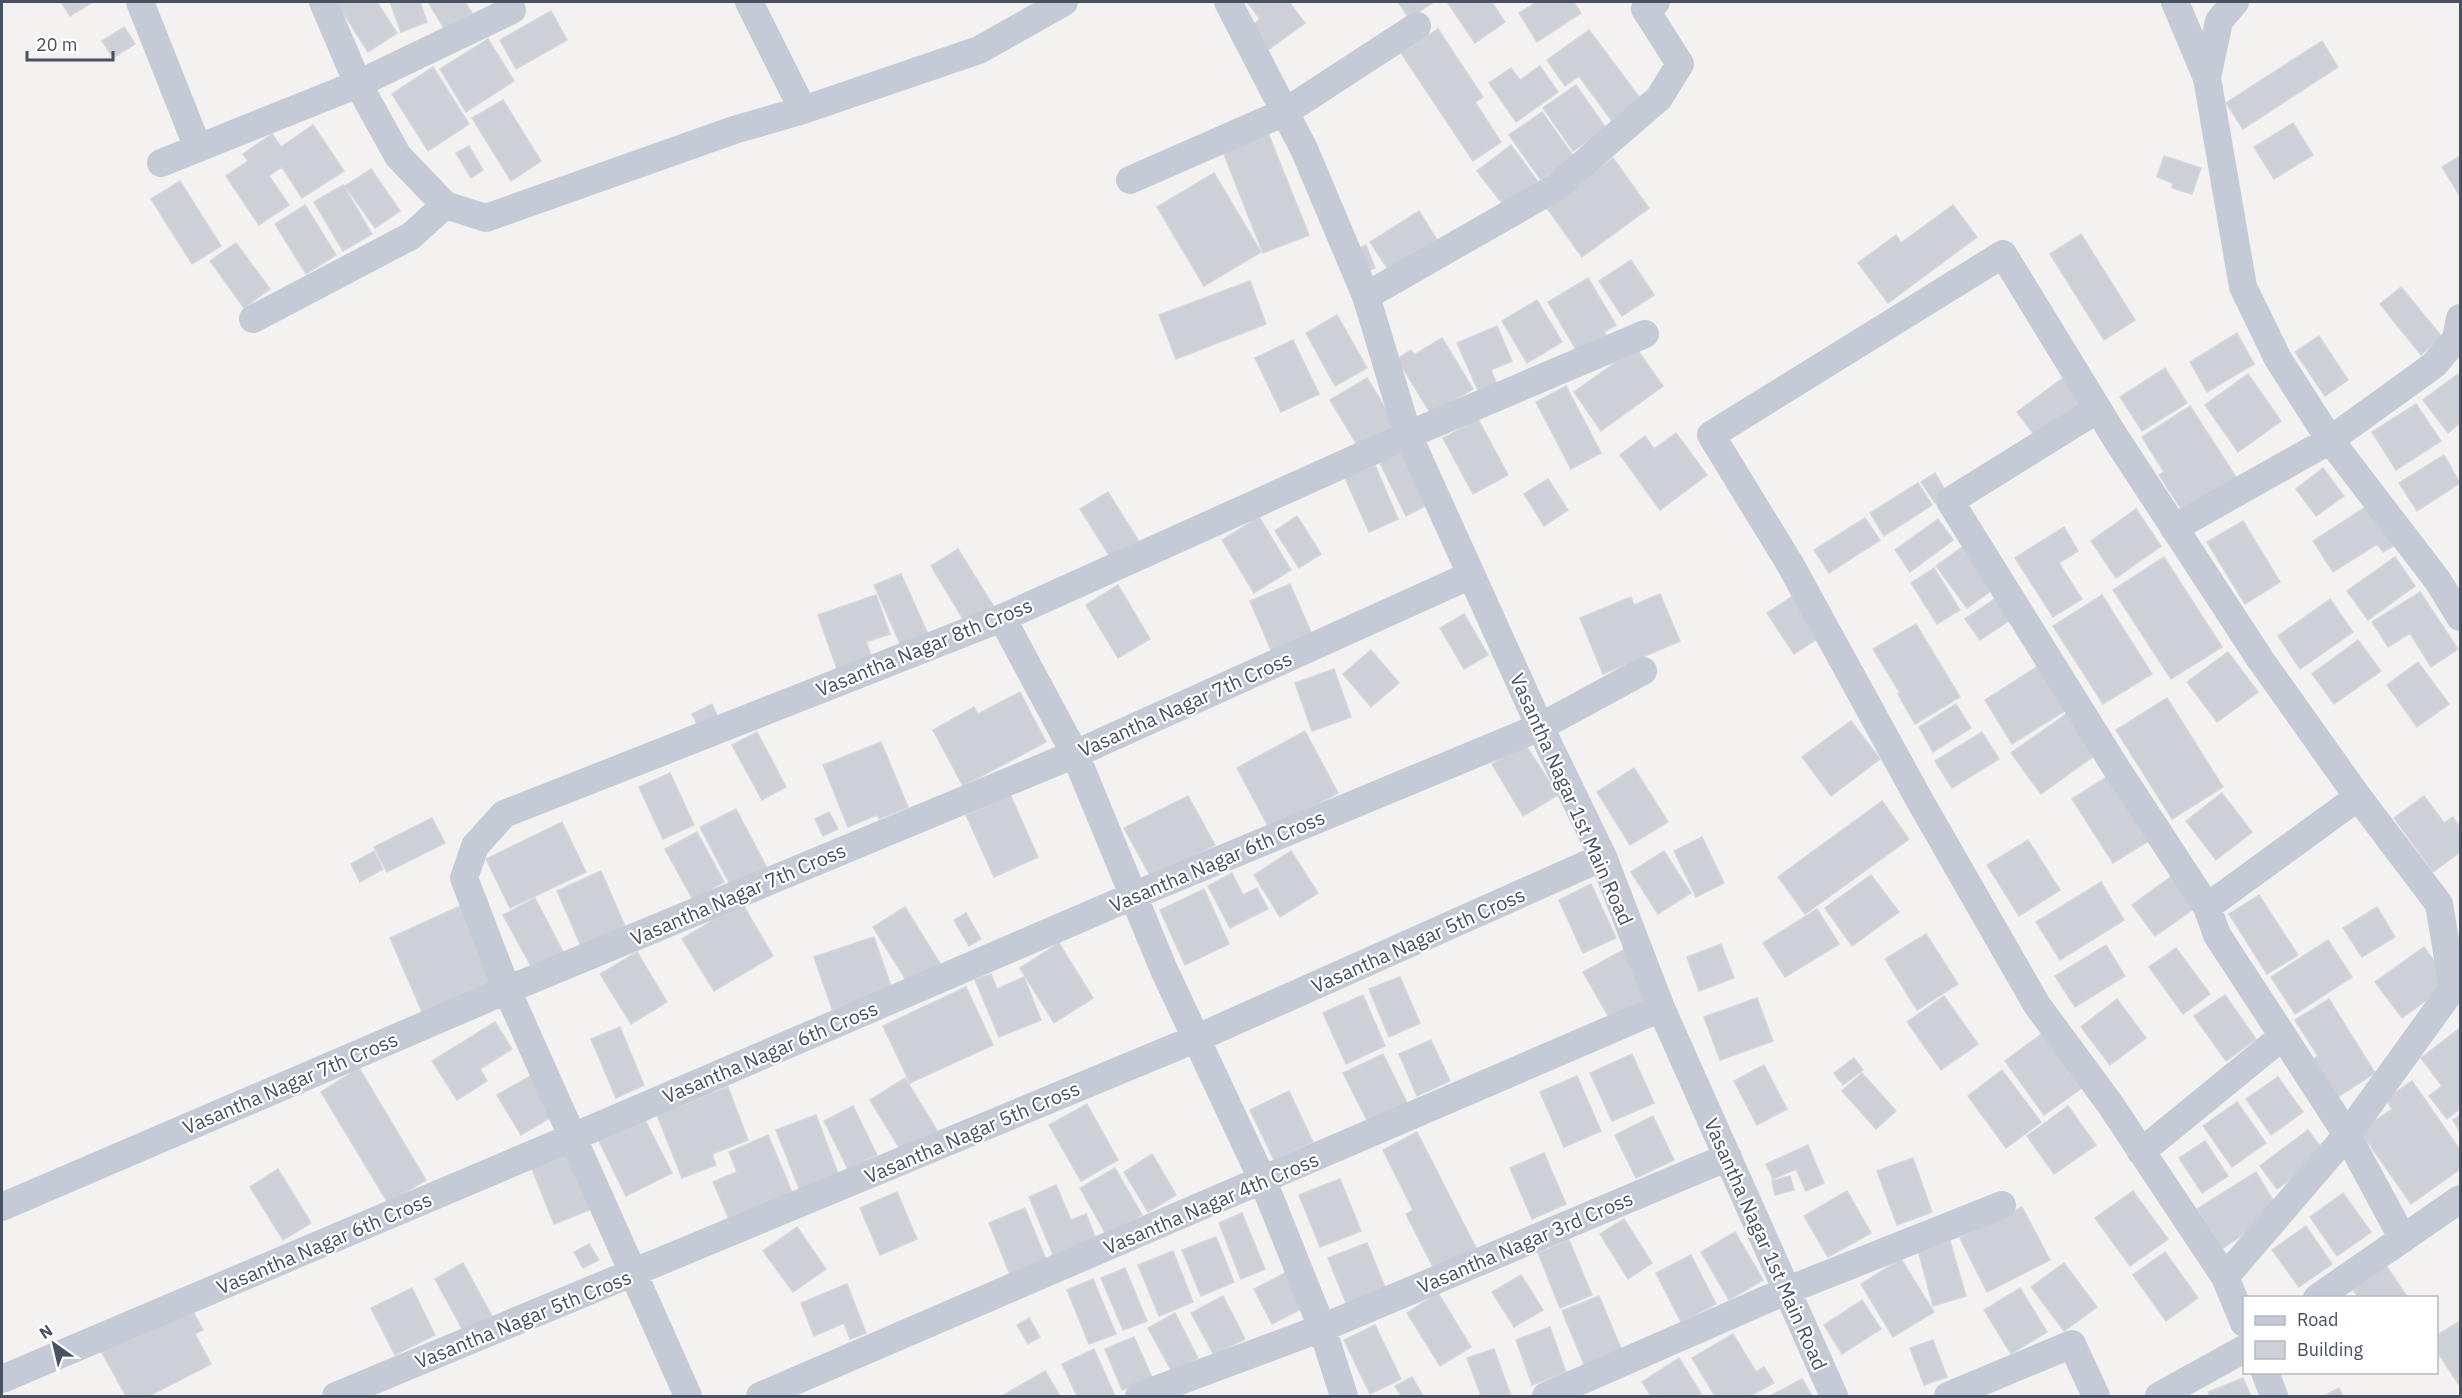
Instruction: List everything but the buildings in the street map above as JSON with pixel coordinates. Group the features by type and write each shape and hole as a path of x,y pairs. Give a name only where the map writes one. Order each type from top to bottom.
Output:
{"street":[{"path":"140,2 198,148"},
{"path":"323,2 358,84 398,156 445,204 486,218 735,130 803,110 979,50 1064,2"},
{"path":"749,2 803,110"},
{"name":"Vasantha Nagar 1st Main Road","path":"1228,2 1304,149 1366,297 1408,435 1540,727 1603,857 1661,1008 1834,1396"},
{"path":"2175,2 2207,78 2243,287 2278,359 2330,440 2438,581 2460,617"},
{"path":"2207,78 2219,21 2235,2"},
{"path":"1366,297 1555,188 1659,98 1680,64 1646,4"},
{"path":"161,163 358,84 512,10"},
{"path":"1130,180 1285,112 1417,26"},
{"path":"253,319 411,236 445,204"},
{"path":"2224,1277 2347,1135 2457,994 2439,904 2260,659 2098,409 2003,254 1711,435 1790,564 1920,801 2037,1005 2110,1104 2224,1277 2243,1321"},
{"path":"2174,528 2330,440 2435,364 2456,339 2460,318"},
{"name":"Vasantha Nagar 8th Cross","path":"507,990 464,878 475,846 504,814 1002,618 1408,435 1646,334"},
{"path":"2098,409 1950,501 2113,763 2207,907 2217,935 2347,1135 2403,1239"},
{"name":"Vasantha Nagar 7th Cross","path":"2,1207 507,990 1075,754 1472,575"},
{"path":"1002,618 1075,754 1164,970 1263,1181 1322,1328 1344,1396"},
{"name":"Vasantha Nagar 6th Cross","path":"2,1379 1135,895 1540,727 1643,671"},
{"path":"2207,907 2358,796"},
{"name":"Vasantha Nagar 5th Cross","path":"336,1396 1196,1039 1603,857"},
{"path":"507,990 688,1396"},
{"name":"Vasantha Nagar 4th Cross","path":"760,1396 1661,1008"},
{"path":"2141,1152 2283,1036"},
{"name":"Vasantha Nagar 3rd Cross","path":"1139,1396 1322,1328 1728,1157"},
{"path":"2320,1296 2460,1199"},
{"path":"1546,1396 1788,1290 2002,1205"},
{"path":"1948,1396 2072,1344 2096,1396"},
{"path":"2159,1396 2243,1350"},
{"path":"2266,1374 2274,1396"}]}
